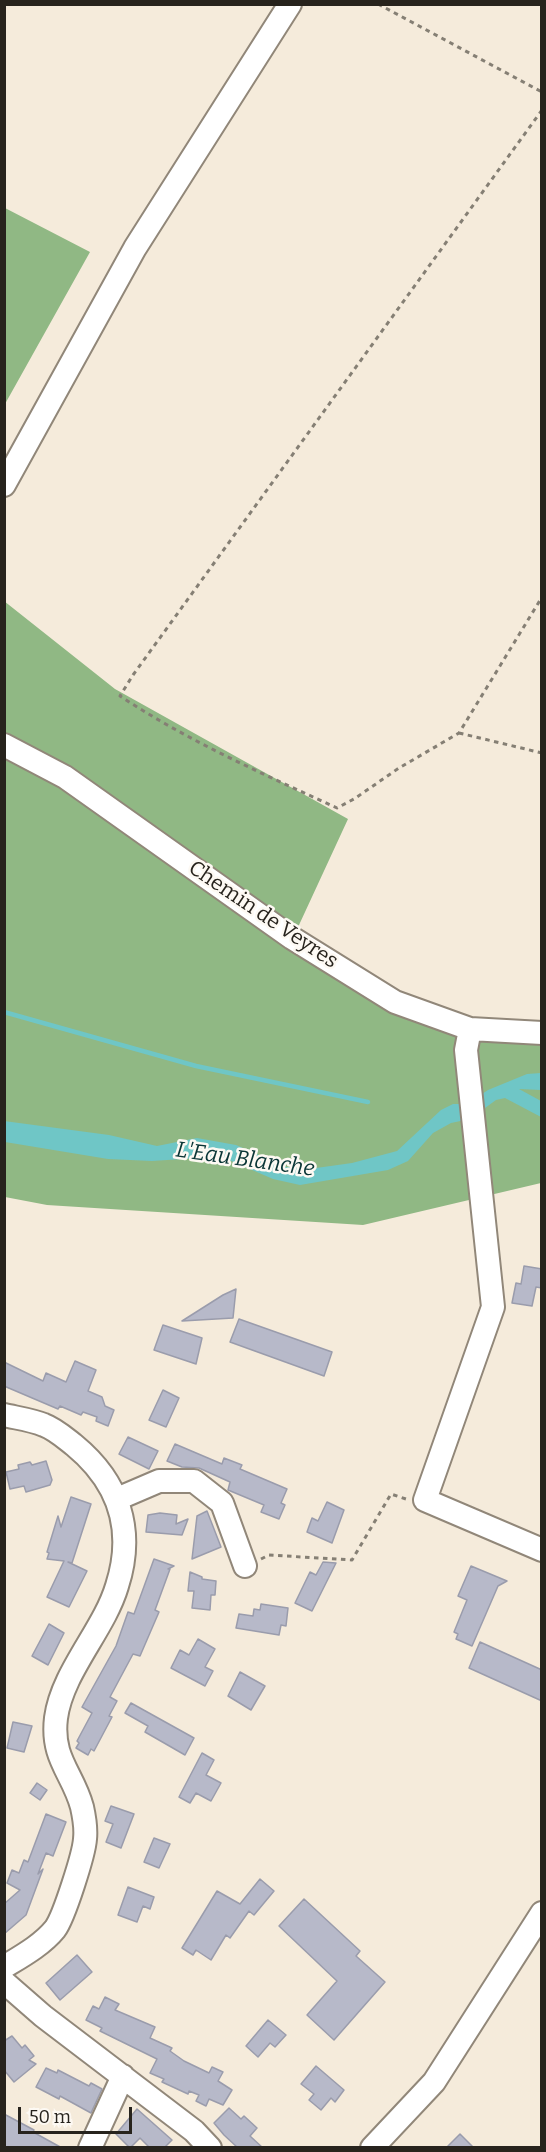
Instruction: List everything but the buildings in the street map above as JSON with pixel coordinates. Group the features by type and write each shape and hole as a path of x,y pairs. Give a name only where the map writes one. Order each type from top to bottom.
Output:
{"street":[{"path":"4,486 135,248 290,4"},
{"name":"Chemin de Veyres","path":"4,745 65,777 292,938 395,1002 470,1029 542,1033"},
{"path":"470,1029 466,1050 493,1307 425,1500 542,1550"},
{"path":"4,1415 46,1425 67,1439 96,1466 117,1499 123,1520 123,1548 117,1587 65,1691 56,1715 55,1740 63,1769 82,1806 86,1838 80,1861 56,1928 30,1952 4,1967"},
{"path":"117,1499 159,1481 194,1481 222,1503 245,1566"},
{"path":"372,2148 434,2082 542,1913"},
{"path":"4,1982 43,2016 194,2131 210,2148"},
{"path":"90,2148 123,2076"}],"path":[{"path":"378,4 542,92"},
{"path":"542,110 140,665 120,696 248,767 337,808 459,734 542,597"},
{"path":"459,734 542,753"},
{"path":"245,1566 269,1555 352,1560 391,1494 415,1501 425,1500"}],"green space":[{"path":"5,208 90,252 5,404"},
{"path":"4,601 115,689 348,819 293,938 395,1002 541,1033 541,1183 363,1225 47,1205 5,1197"}],"water":[{"path":"541,1073 541,1090 519,1089 541,1101 541,1117 505,1098 496,1100 470,1119 451,1123 433,1133 408,1161 388,1170 300,1185 273,1179 229,1160 213,1157 152,1161 108,1159 5,1142 4,1121 109,1135 157,1146 197,1138 236,1145 286,1167 309,1169 352,1163 397,1151 441,1110 453,1104 467,1104 488,1090 527,1074"}],"waterway":[{"name":"L'Eau Blanche","path":"4,1012 196,1066 368,1102"}]}
